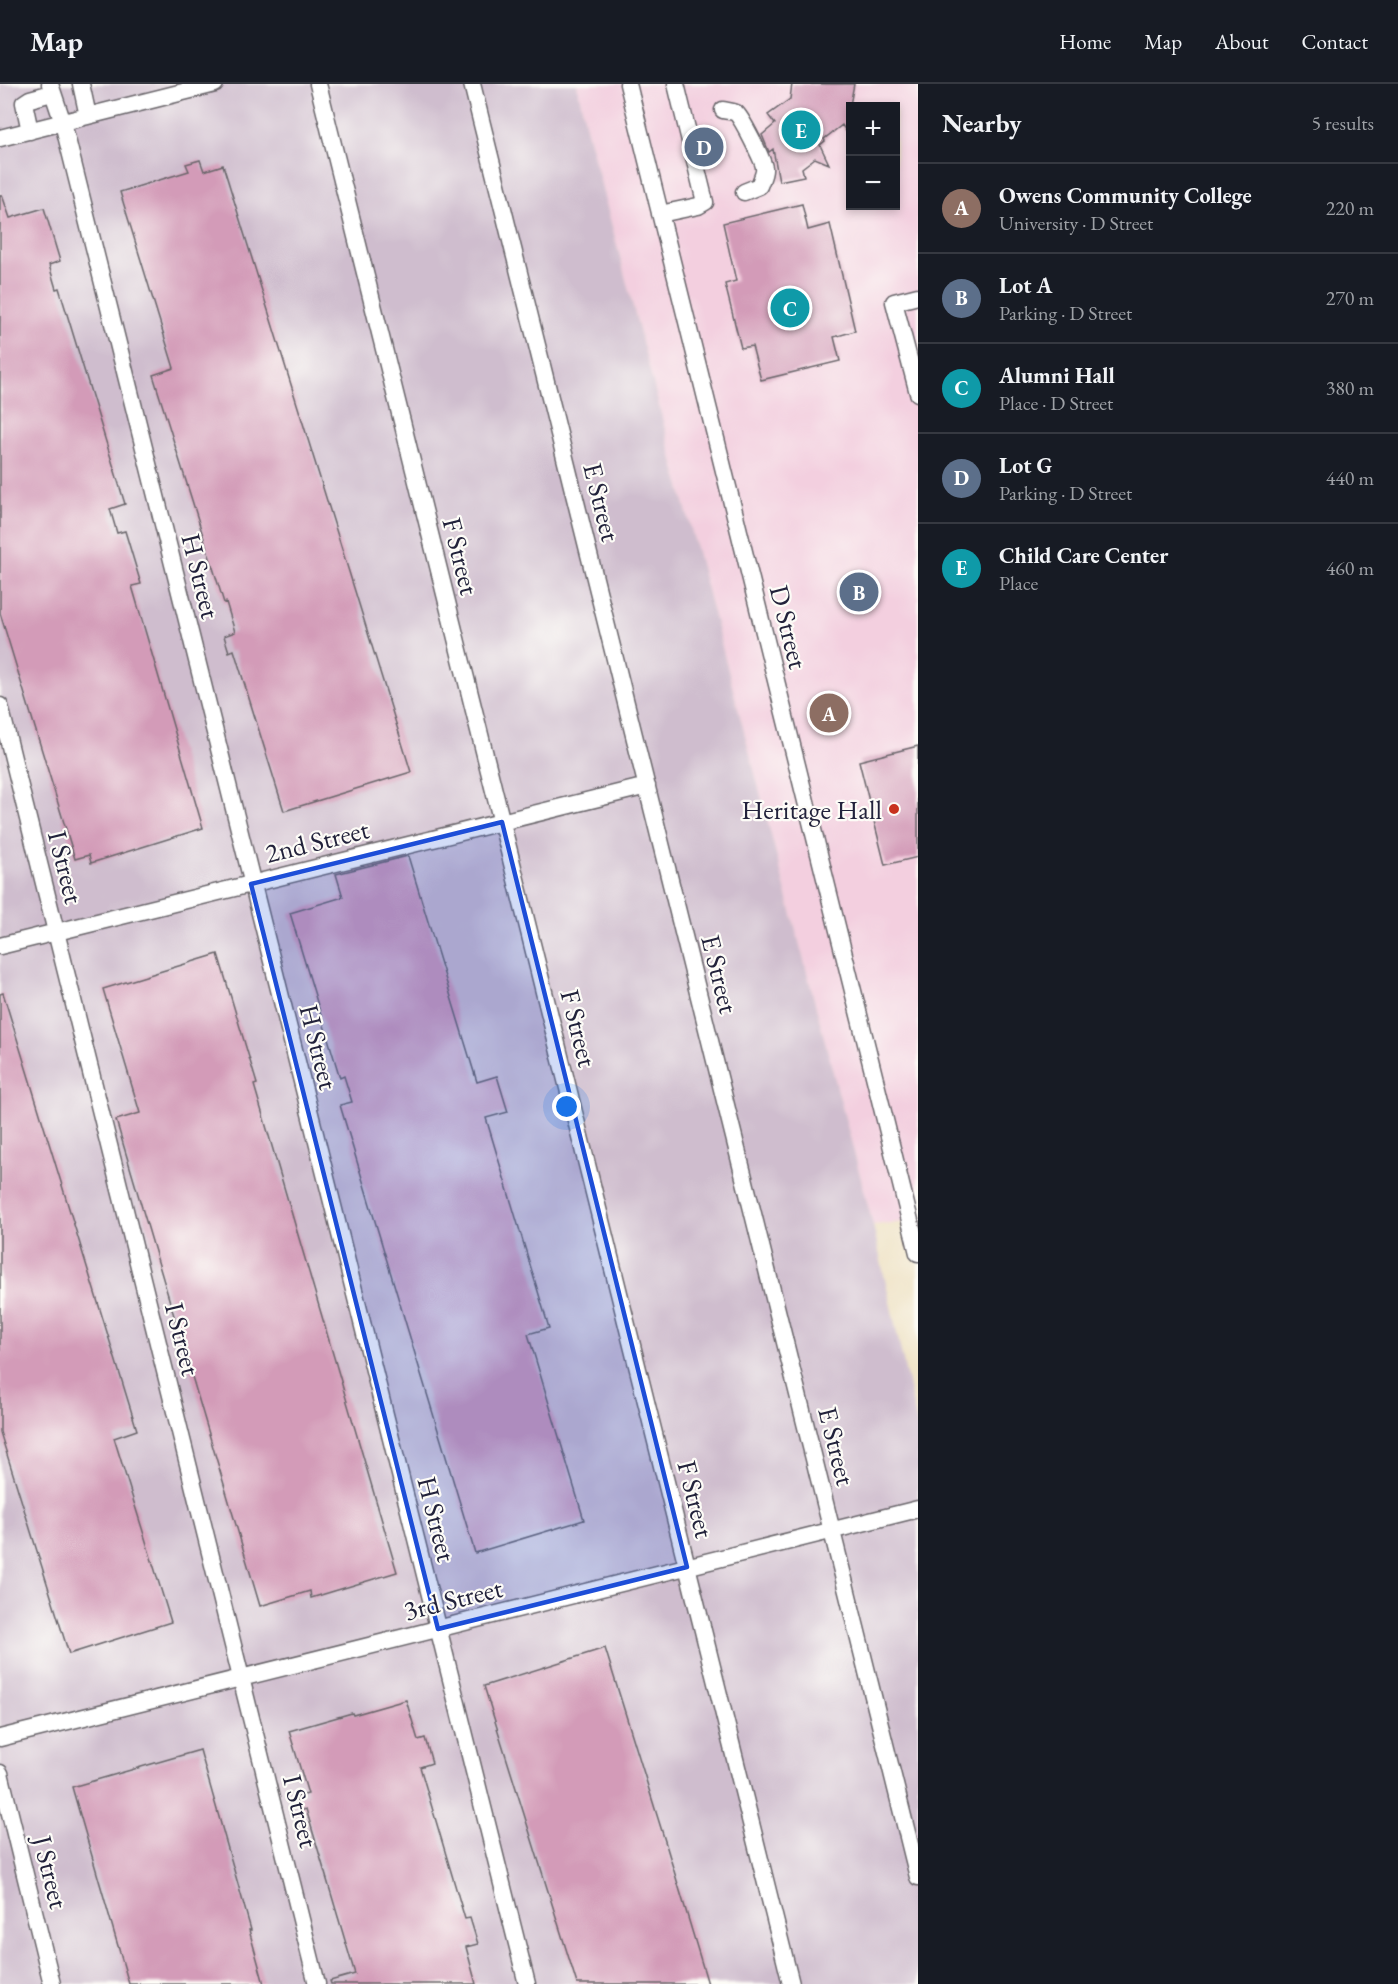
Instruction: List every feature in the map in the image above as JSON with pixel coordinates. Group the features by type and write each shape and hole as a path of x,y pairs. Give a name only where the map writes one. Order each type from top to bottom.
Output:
{"street":[{"path":"81,84 88,116"},
{"path":"0,138 215,84"},
{"name":"F Street","path":"318,84 790,1984"},
{"name":"E Street","path":"472,84 918,1877"},
{"name":"D Street","path":"628,84 916,1232 918,1253"},
{"path":"660,214 698,206 705,202 676,84"},
{"path":"30,131 24,103 51,88"},
{"name":"H Street","path":"51,88 63,123 527,1984"},
{"path":"723,110 736,113 743,120 765,169 759,186 744,192"},
{"path":"918,296 894,302 918,393"},
{"name":"I Street","path":"0,706 318,1984"},
{"name":"2nd Street","path":"0,946 647,786"},
{"name":"3rd Street","path":"0,1738 918,1509"},
{"name":"J Street","path":"0,1773 52,1984"}],"highlighted area":[{"path":"502,822 687,1567 438,1629 251,884"}],"shaded area":[{"path":"0,84 577,84 586,127 873,1225 918,1428 918,1984 0,1984"},
{"path":"577,84 918,84 918,1221 873,1225 586,127"}],"building":[{"path":"792,84 854,84 851,102 846,102 846,131 842,125 820,145 829,164 815,158 802,168 804,176 779,181 773,149 769,152 762,135 775,124 768,115 790,99"},
{"path":"200,160 204,171 223,165 411,772 284,811 234,650 229,652 224,636 235,632 153,375 174,368 120,192 189,171 186,164"},
{"path":"0,195 2,195 10,218 44,208 60,261 49,265 56,289 59,288 125,504 110,509 117,533 125,531 141,584 132,586 203,828 91,863 89,855 75,859 0,613"},
{"path":"802,204 808,230 830,224 855,331 834,337 840,361 761,380 752,346 741,348 725,284 736,281 723,223"},
{"name":"Heritage Hall","path":"918,746 918,857 885,865 859,761"},
{"path":"408,856 477,1082 497,1076 508,1112 486,1118 549,1328 528,1334 584,1520 475,1553 340,1105 352,1102 344,1076 340,1078 290,913 343,897 336,874"},
{"path":"218,954 257,1084 254,1085 397,1572 311,1598 310,1591 260,1606 116,1120 140,1113 103,989"},
{"path":"3,993 137,1430 114,1438 171,1622 69,1654 0,1432 0,994"},
{"path":"605,1648 708,1984 577,1984 484,1686"},
{"path":"406,1700 418,1740 425,1738 432,1763 420,1767 465,1919 470,1918 478,1944 466,1947 476,1984 331,1984 330,1981 355,1974 306,1809 300,1811 296,1797 308,1794 289,1731"},
{"path":"200,1750 264,1984 129,1984 72,1787"}],"place":[{"name":"Child Care Center","path":"801,130"},
{"name":"Lot G","path":"704,147"},
{"name":"Alumni Hall","path":"790,308"},
{"name":"Lot A","path":"859,592"},
{"name":"Owens Community College","path":"829,713"},
{"name":"Heritage Hall","path":"894,809"}]}
